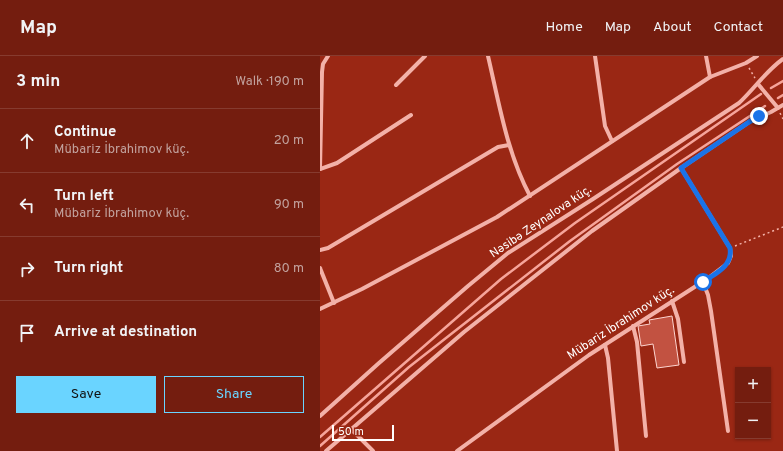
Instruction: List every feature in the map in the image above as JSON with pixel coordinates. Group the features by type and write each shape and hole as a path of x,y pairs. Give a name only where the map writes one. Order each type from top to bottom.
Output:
{"street":[{"path":"328,56 323,64 322,72 320,169 337,163 411,115"},
{"path":"396,85 425,56"},
{"path":"488,56 509,145 530,196"},
{"path":"595,56 605,126 612,141"},
{"path":"706,56 710,77"},
{"path":"320,309 497,217 710,77 757,56"},
{"name":"Nəsibə Zeynalova küç.","path":"320,416 379,362 508,253 593,199 738,103 783,59"},
{"path":"758,84 778,108"},
{"path":"326,451 507,297 592,231 749,122 783,105"},
{"path":"320,250 328,248 498,148 509,145"},
{"path":"681,168 730,248"},
{"name":"Mübariz İbrahimov küç.","path":"457,451 508,412 605,345 703,282 728,263 731,256 730,248"},
{"path":"320,268 334,303"},
{"path":"703,282 708,295 711,311 728,431"},
{"path":"672,301 678,319 684,362"},
{"path":"633,326 637,342 646,436"},
{"path":"605,345 608,358 617,451"},
{"path":"351,429 373,451"}],"path":[{"path":"746,62 758,84"},
{"path":"730,248 783,227"}],"building":[{"path":"672,316 679,365 657,368 653,344 641,346 638,326 650,324 649,320"}],"waterway":[{"path":"771,88 783,81"},
{"path":"320,437 501,279 575,223 761,94"},
{"path":"778,98 783,95"},
{"path":"320,446 409,367 570,241 677,164 765,106"}],"route":[{"path":"703,282 728,263 731,256 730,248 681,168 759,116"}]}
